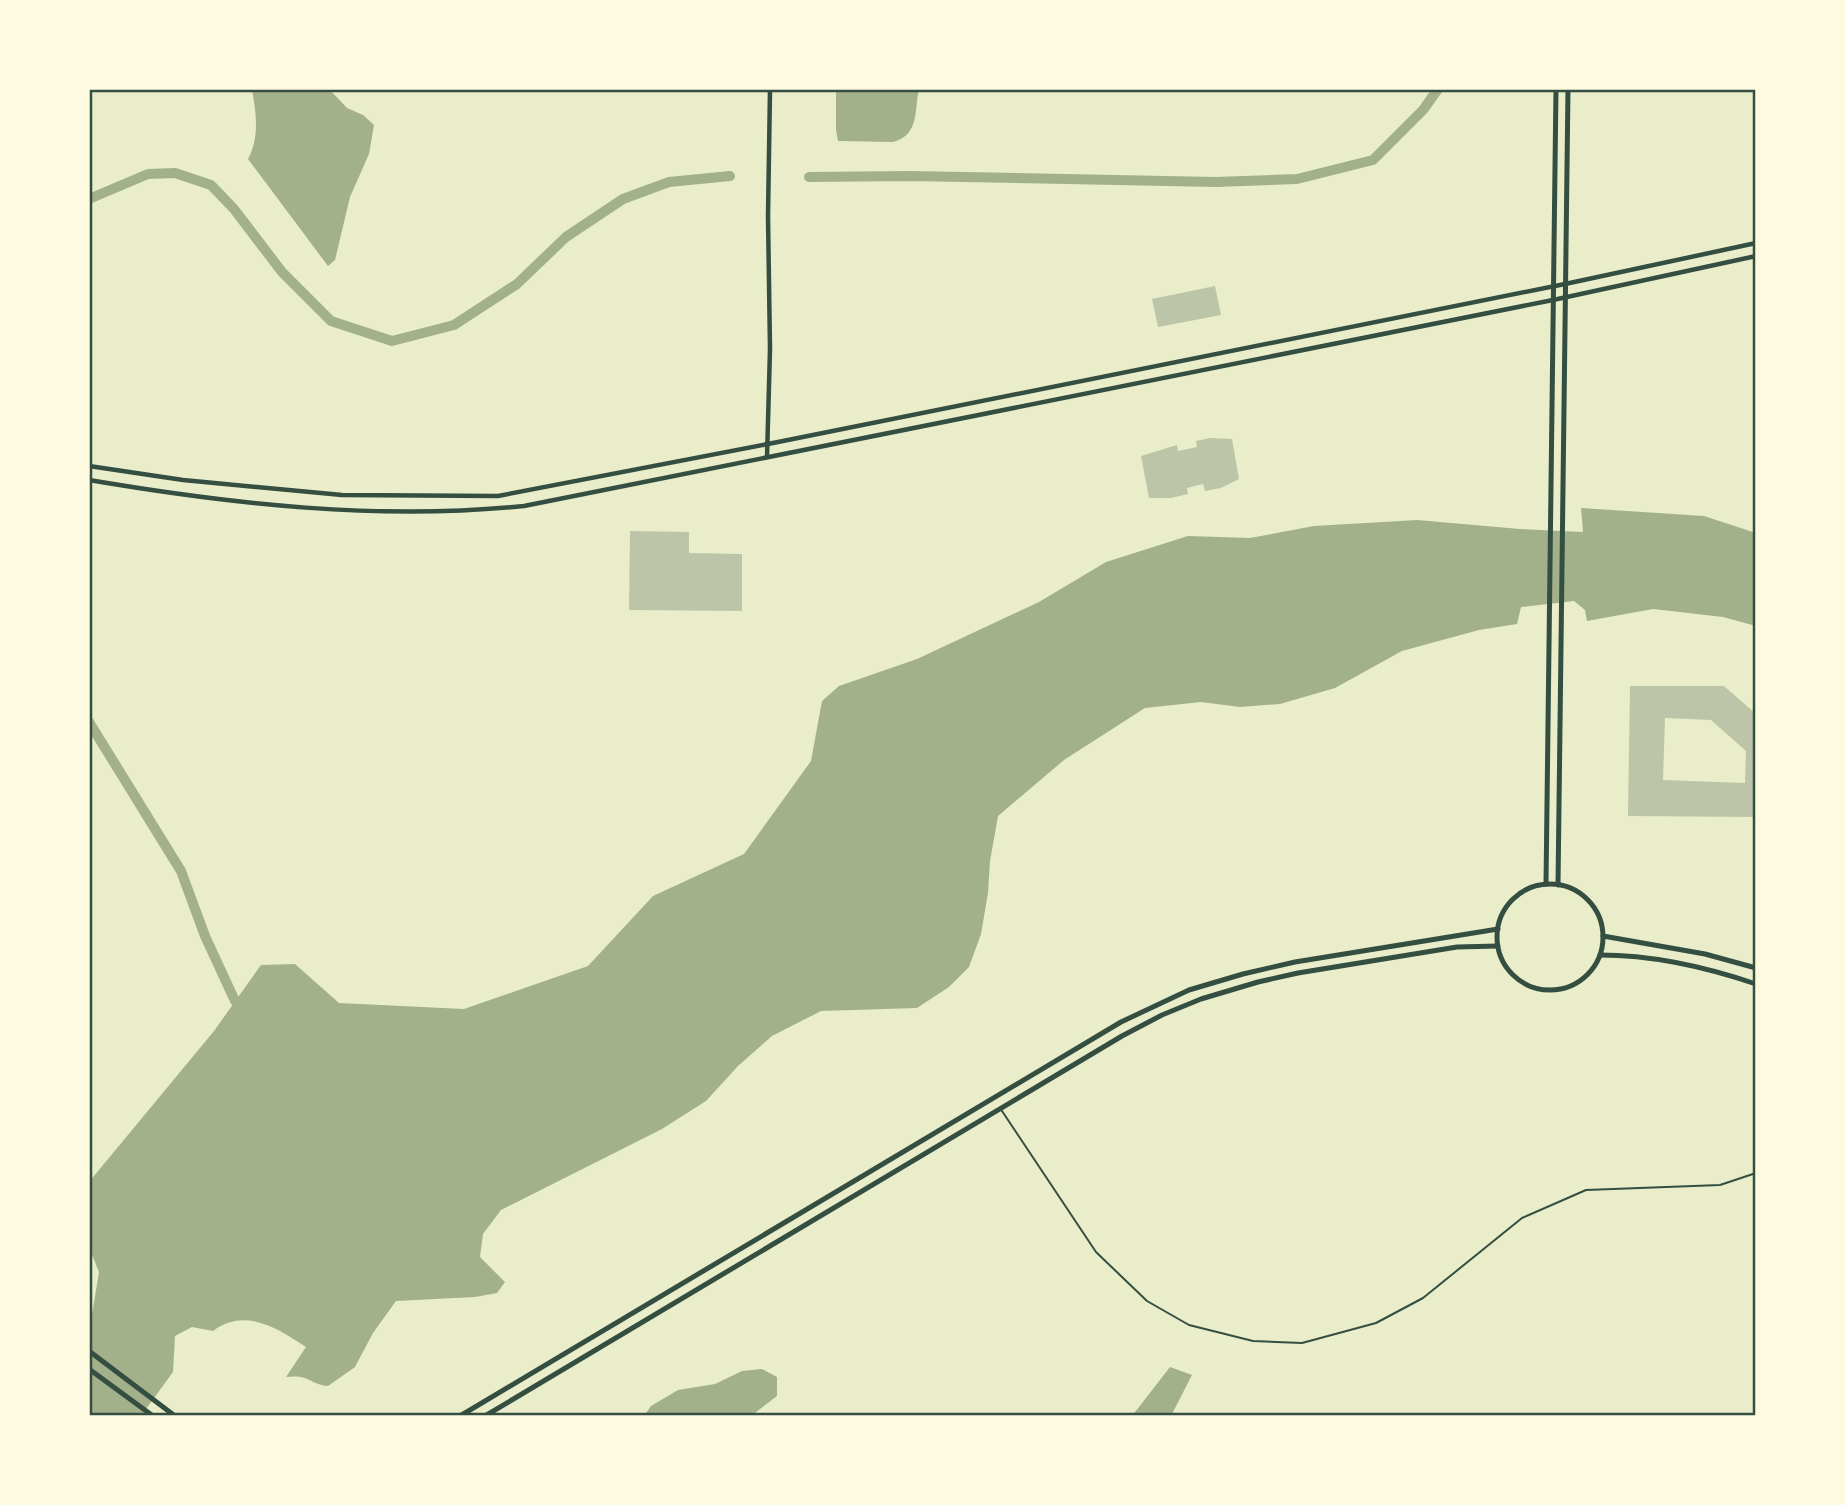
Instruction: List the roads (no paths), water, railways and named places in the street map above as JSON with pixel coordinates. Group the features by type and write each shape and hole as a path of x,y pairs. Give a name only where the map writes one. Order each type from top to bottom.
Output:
{"street":[{"path":"767,457 770,349 770,89"},
{"path":"1546,884 1556,89"},
{"path":"1558,885 1568,89"},
{"path":"89,466 183,480 342,495 498,496 1565,284 1756,243"},
{"path":"89,480 254,503 433,512 524,506 1553,300 1756,256"},
{"path":"1546,884 1558,885 1574,890 1588,900 1597,913 1603,936 1595,966 1582,979 1566,988 1548,990 1530,986 1515,976 1503,962 1498,946 1498,929 1503,913 1512,900 1526,890 1546,884"},
{"path":"460,1416 1121,1022 1189,990 1295,962 1498,929"},
{"path":"1603,936 1705,954 1756,968"},
{"path":"485,1416 1162,1015 1202,999 1298,973 1457,947 1498,946"},
{"path":"1600,955 1624,955 1696,967 1756,984"},
{"path":"1072,1051 1079,1062"},
{"path":"993,1098 1001,1109"},
{"path":"91,1352 175,1416"},
{"path":"89,1369 153,1416"}],"lane":[{"path":"1001,1109 1096,1252 1147,1301 1189,1325 1253,1341 1302,1343 1376,1323 1423,1298 1522,1218 1586,1191 1720,1185 1756,1173"}],"waterway":[{"path":"809,177 910,176 1216,182 1297,179 1373,160 1423,110 1438,89"},
{"path":"89,199 148,174 175,173 211,185 234,209 282,272 331,321 392,341 454,325 517,284 566,237 623,199 669,182 730,176"},
{"path":"89,722 181,871 205,936 235,1001"}]}
